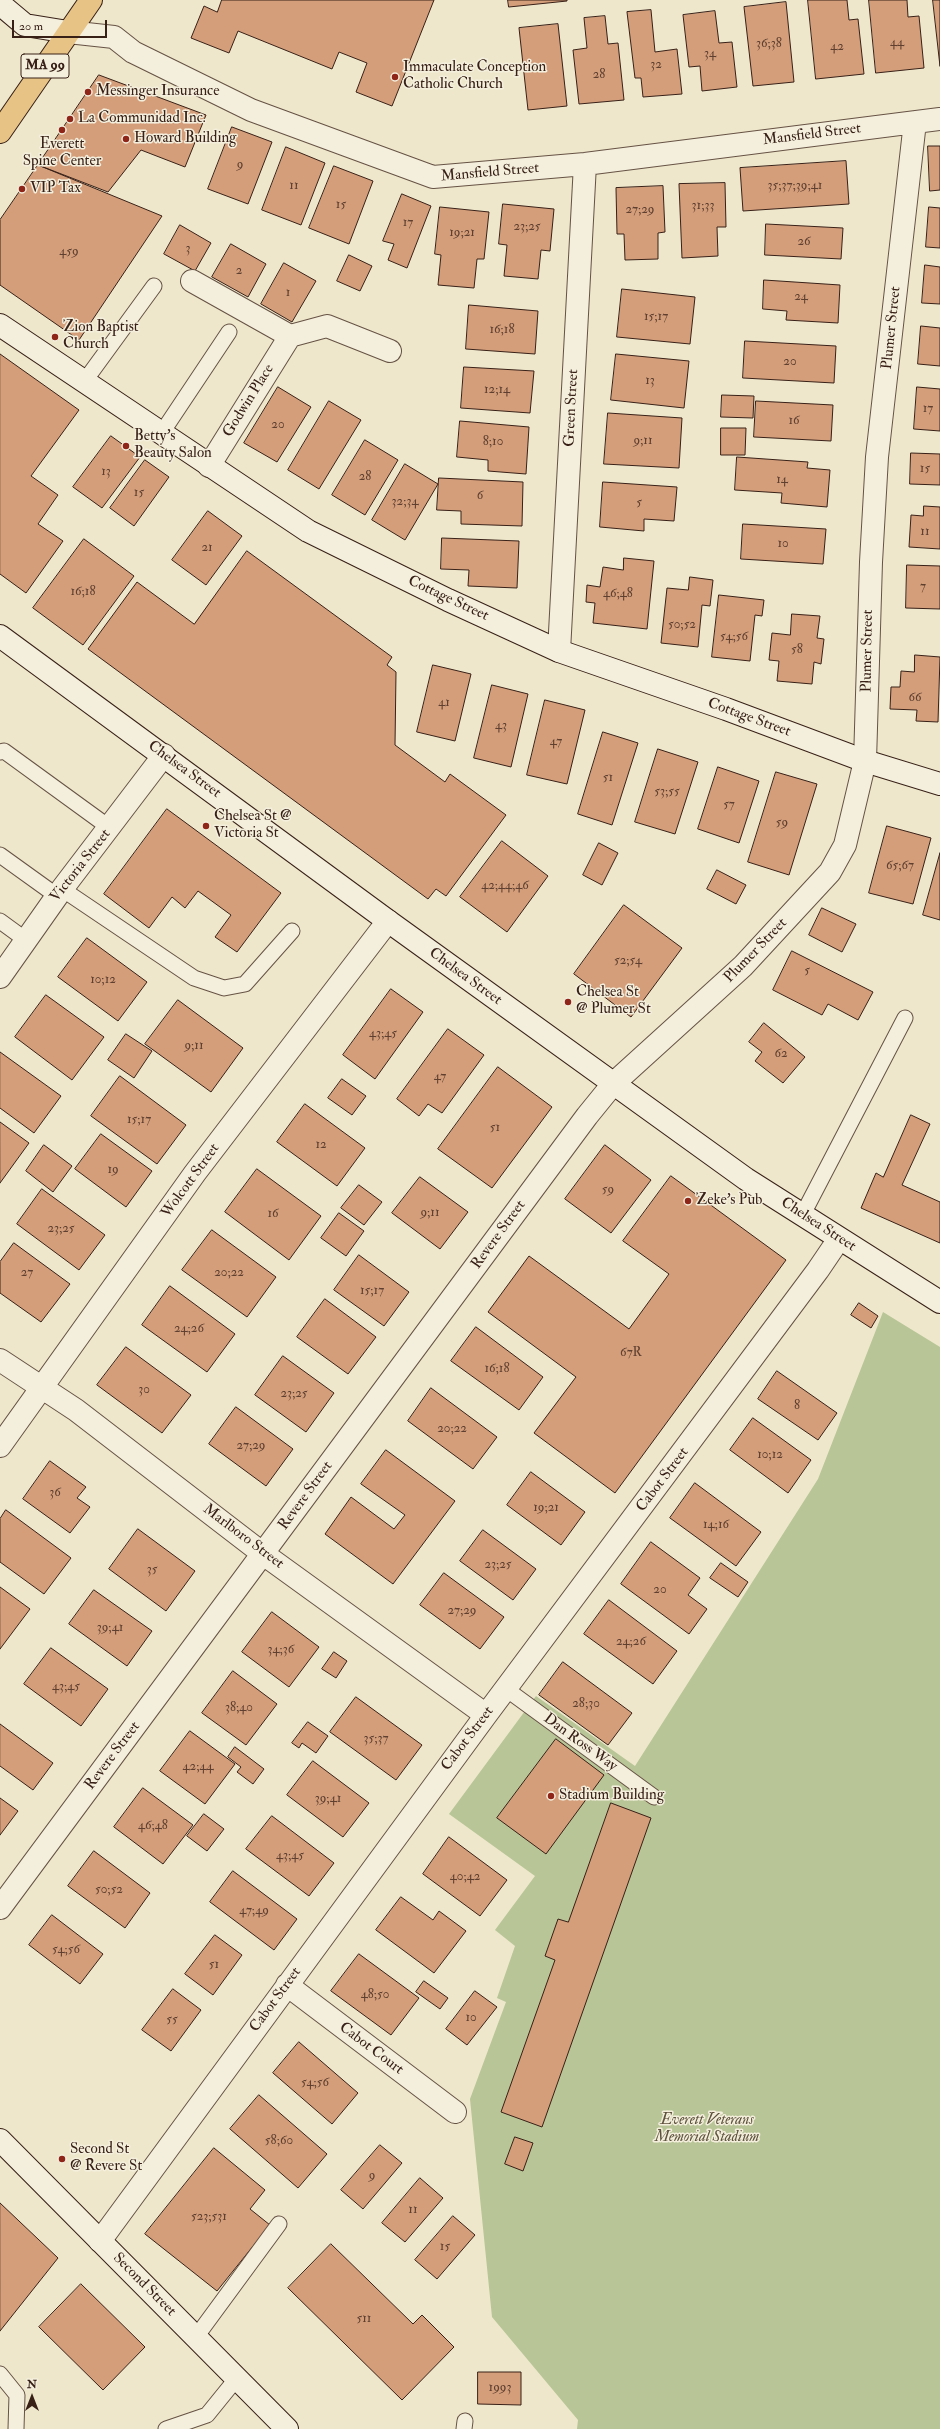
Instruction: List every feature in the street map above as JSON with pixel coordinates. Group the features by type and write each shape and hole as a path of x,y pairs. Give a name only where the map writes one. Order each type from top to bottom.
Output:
{"main road":[{"name":"MA 99","path":"0,132 91,0"}],"street":[{"name":"Mansfield Street","path":"0,4 25,25 114,37 133,52 251,110 433,178 585,164 940,119"},
{"name":"Plumer Street","path":"612,1084 743,966 830,872 846,845 866,761 871,562 877,457 915,122"},
{"name":"Green Street","path":"559,651 585,164"},
{"path":"192,281 290,336 327,326 390,351"},
{"name":"Cottage Street","path":"0,325 308,531 448,600 559,651 726,709 866,761 940,784"},
{"name":"Godwin Place","path":"209,466 290,336"},
{"name":"Chelsea Street","path":"0,636 388,921 612,1084 746,1179 803,1214 839,1239 940,1300"},
{"name":"Victoria Street","path":"0,977 60,893 164,755"},
{"name":"Wolcott Street","path":"0,1446 195,1174 388,921"},
{"name":"Revere Street","path":"0,1908 578,1127 612,1084"},
{"name":"Cabot Street","path":"100,2240 486,1715 818,1270 839,1239"},
{"name":"Marlboro Street","path":"0,1360 76,1410 262,1553 486,1715"},
{"name":"Cabot Court","path":"287,1985 455,2112"},
{"name":"Second Street","path":"0,2140 287,2429"}],"lane":[{"path":"84,382 154,286"},
{"path":"161,434 230,332"},
{"path":"0,752 4,751 110,828"},
{"path":"0,855 194,978 224,988 245,984 292,931"},
{"path":"0,921 26,940"},
{"path":"803,1214 905,1018"},
{"name":"Dan Ross Way","path":"506,1689 654,1797"},
{"path":"196,2337 279,2224"},
{"path":"0,2374 17,2395 16,2429"},
{"path":"166,2429 207,2415 237,2378"}],"green space":[{"name":"Everett Veterans Memorial Stadium","path":"883,1312 940,1347 940,2429 577,2429 578,2420 492,2317 470,2099 506,2002 497,1998 515,1946 495,1930 535,1876 449,1814 536,1696 635,1766 818,1479"}],"building":[{"path":"222,0 434,0 392,106 356,92 367,63 339,52 332,69 238,31 229,53 191,38 204,6 217,12"},
{"path":"508,0 567,0 567,1 509,7"},
{"path":"808,0 847,0 849,20 858,19 864,74 816,79"},
{"path":"869,0 907,0 908,17 919,16 924,68 876,73"},
{"path":"933,0 940,0 940,66"},
{"path":"786,2 794,82 753,86 744,7"},
{"path":"651,10 655,52 677,49 682,94 643,97 641,78 635,78 627,12"},
{"path":"715,11 719,43 732,42 737,87 702,91 700,66 689,67 683,15"},
{"path":"605,16 608,44 618,43 624,100 579,104 573,50 587,48 584,18"},
{"path":"558,24 567,106 528,110 519,28"},
{"name":"Howard Building","path":"99,75 206,115 185,167 141,150 108,192 38,165"},
{"path":"232,127 272,142 248,204 208,189"},
{"path":"928,146 940,146 940,190 930,191"},
{"path":"286,147 325,163 301,225 262,210"},
{"path":"846,161 849,204 743,211 740,168"},
{"path":"38,165 162,216 79,340 0,285 0,220"},
{"path":"334,166 373,181 349,244 309,228"},
{"path":"725,183 726,227 717,227 718,256 682,258 679,184"},
{"path":"663,186 665,232 658,233 658,259 625,260 624,234 617,234 616,188"},
{"path":"402,194 431,206 407,268 388,260 394,244 383,241"},
{"path":"503,204 554,209 550,251 541,250 538,279 504,276 507,245 499,244"},
{"path":"440,207 489,212 484,259 477,259 474,288 438,285 441,255 435,254"},
{"path":"929,207 940,208 940,248 926,247"},
{"path":"766,224 843,228 841,259 765,255"},
{"path":"180,225 211,243 195,271 164,254"},
{"path":"231,244 266,264 248,297 212,277"},
{"path":"349,255 372,266 360,291 337,281"},
{"path":"284,263 316,281 292,322 261,304"},
{"path":"925,265 940,267 940,304 922,303"},
{"path":"764,280 840,285 838,323 786,320 787,311 763,309"},
{"path":"622,289 695,297 690,344 617,337"},
{"path":"469,305 538,311 535,354 466,349"},
{"path":"921,326 940,328 940,366 918,364"},
{"path":"745,341 836,346 834,383 743,378"},
{"path":"0,354 79,410 31,476 58,495 38,524 63,541 26,593 0,574"},
{"path":"616,354 689,361 684,408 611,400"},
{"path":"464,367 534,371 530,413 461,408"},
{"path":"278,387 311,407 277,462 244,443"},
{"path":"917,387 940,389 940,431 914,429"},
{"path":"722,395 754,396 753,418 721,417"},
{"path":"329,401 361,420 319,489 288,470"},
{"path":"756,401 833,405 831,441 754,437"},
{"path":"608,413 682,418 679,468 604,464"},
{"path":"460,421 529,427 526,474 488,471 488,460 457,457"},
{"path":"721,428 746,428 745,455 721,455"},
{"path":"111,436 140,457 102,508 73,487"},
{"path":"365,440 398,460 365,515 332,495"},
{"path":"911,453 940,454 940,485 910,484"},
{"path":"737,457 808,462 807,468 830,470 827,507 781,503 782,493 735,490"},
{"path":"145,460 169,477 134,526 110,508"},
{"path":"405,464 438,484 405,540 372,520"},
{"path":"439,478 523,482 522,526 461,524 461,511 437,510"},
{"path":"603,482 677,487 674,521 644,519 644,531 600,527"},
{"path":"924,506 940,507 940,549 909,547 911,515 923,516"},
{"path":"208,511 242,536 206,585 172,560"},
{"path":"743,524 826,529 823,564 741,559"},
{"path":"442,538 519,541 517,588 468,586 469,570 441,569"},
{"path":"84,539 134,576 83,645 33,608"},
{"path":"247,551 392,657 387,665 396,672 395,745 445,782 450,774 506,815 446,896 436,889 428,899 88,649 137,582 194,624"},
{"path":"624,558 654,561 647,629 593,623 595,603 586,602 587,585 600,587 603,567 623,570"},
{"path":"907,565 940,566 940,609 906,608"},
{"path":"690,577 713,580 710,606 702,605 698,647 661,643 667,588 688,590"},
{"path":"719,595 764,600 762,616 755,615 750,661 712,657"},
{"path":"792,614 820,616 817,638 824,639 821,664 814,662 812,684 777,681 779,661 769,660 772,633 790,635"},
{"path":"915,655 940,657 938,722 916,721 917,710 890,709 891,687 900,687 901,671 914,672"},
{"path":"433,665 471,674 455,741 417,732"},
{"path":"492,685 528,694 511,767 474,758"},
{"path":"545,700 585,710 567,784 527,775"},
{"path":"603,732 638,743 612,825 578,814"},
{"path":"658,749 698,762 675,834 635,822"},
{"path":"718,767 759,781 739,843 698,829"},
{"path":"776,772 817,784 789,875 748,862"},
{"path":"167,809 281,893 237,952 215,937 231,915 198,891 185,908 172,897 149,928 104,894"},
{"path":"887,826 931,838 913,904 869,893"},
{"path":"502,841 548,876 507,932 460,897"},
{"path":"599,843 618,853 602,885 583,875"},
{"path":"940,853 940,920 923,915"},
{"path":"717,870 746,885 736,904 707,889"},
{"path":"624,905 682,948 631,1017 574,974"},
{"path":"822,908 856,924 842,952 809,935"},
{"path":"87,938 147,982 118,1021 58,977"},
{"path":"792,951 873,992 858,1020 828,1004 822,1015 773,990"},
{"path":"391,989 423,1012 375,1079 343,1055"},
{"path":"46,995 104,1037 72,1080 15,1037"},
{"path":"178,1000 243,1048 211,1092 145,1044"},
{"path":"764,1023 805,1057 783,1083 755,1061 762,1052 749,1042"},
{"path":"448,1029 484,1055 442,1113 428,1104 419,1116 397,1099"},
{"path":"126,1034 152,1051 134,1078 108,1060"},
{"path":"0,1052 61,1096 34,1133 0,1108"},
{"path":"498,1067 552,1107 492,1188 438,1149"},
{"path":"120,1076 186,1125 157,1164 91,1116"},
{"path":"342,1079 366,1096 352,1115 328,1098"},
{"path":"305,1104 365,1148 337,1186 277,1142"},
{"path":"911,1115 930,1124 902,1185 940,1202 940,1243 861,1208 876,1173 883,1177"},
{"path":"0,1122 29,1143 0,1183"},
{"path":"101,1134 152,1171 126,1207 75,1169"},
{"path":"44,1145 72,1166 53,1192 26,1171"},
{"path":"605,1145 651,1180 611,1233 565,1199"},
{"path":"257,1169 321,1216 289,1260 225,1212"},
{"path":"671,1176 786,1260 615,1493 534,1433 576,1377 488,1312 529,1256 629,1329 669,1274 623,1241"},
{"path":"420,1177 468,1212 440,1249 392,1213"},
{"path":"359,1185 382,1202 364,1225 341,1208"},
{"path":"42,1189 105,1235 79,1270 17,1224"},
{"path":"339,1213 364,1231 346,1256 321,1238"},
{"path":"212,1230 276,1277 247,1317 182,1270"},
{"path":"14,1243 70,1284 41,1322 0,1293 0,1262"},
{"path":"359,1255 409,1292 384,1326 334,1290"},
{"path":"170,1286 235,1334 207,1372 142,1325"},
{"path":"325,1299 376,1337 348,1374 297,1337"},
{"path":"859,1303 878,1316 871,1328 851,1315"},
{"path":"476,1327 543,1377 519,1410 451,1361"},
{"path":"126,1347 191,1395 162,1433 97,1385"},
{"path":"283,1356 334,1393 306,1432 255,1395"},
{"path":"777,1371 837,1413 818,1440 758,1399"},
{"path":"431,1388 497,1437 473,1469 408,1421"},
{"path":"236,1407 293,1449 266,1486 209,1444"},
{"path":"753,1418 811,1460 788,1493 730,1450"},
{"path":"386,1450 455,1501 393,1584 325,1534 351,1497 394,1529 405,1515 361,1484"},
{"path":"50,1461 86,1487 77,1498 90,1507 70,1533 23,1499"},
{"path":"531,1472 585,1512 561,1545 507,1505"},
{"path":"695,1483 761,1532 736,1566 670,1518"},
{"path":"6,1510 71,1558 44,1594 0,1562 0,1519"},
{"path":"138,1529 195,1571 166,1611 109,1569"},
{"path":"483,1530 536,1569 513,1600 460,1561"},
{"path":"651,1542 700,1578 688,1595 707,1609 689,1634 621,1584"},
{"path":"721,1563 748,1582 738,1597 710,1578"},
{"path":"444,1573 504,1617 480,1649 420,1605"},
{"path":"0,1587 30,1609 0,1649"},
{"path":"94,1590 152,1631 127,1666 69,1624"},
{"path":"609,1600 677,1651 653,1684 584,1634"},
{"path":"272,1612 319,1647 289,1687 242,1652"},
{"path":"51,1648 108,1689 81,1726 24,1684"},
{"path":"334,1652 347,1661 336,1678 322,1669"},
{"path":"563,1662 632,1713 608,1745 539,1695"},
{"path":"233,1671 277,1704 246,1745 202,1713"},
{"path":"356,1697 422,1745 396,1780 330,1732"},
{"path":"308,1722 328,1736 316,1753 302,1743 299,1748 292,1743"},
{"path":"0,1724 53,1763 33,1790 0,1766"},
{"path":"190,1731 235,1764 205,1804 160,1771"},
{"name":"Stadium Building","path":"556,1739 604,1775 546,1854 497,1818"},
{"path":"235,1747 264,1769 253,1784 237,1772 241,1767 228,1757"},
{"path":"313,1761 369,1803 343,1837 287,1795"},
{"path":"143,1788 193,1825 163,1864 114,1827"},
{"path":"0,1798 18,1811 0,1835"},
{"path":"611,1803 651,1818 542,2127 501,2112 555,1960 545,1956 558,1919 568,1922"},
{"path":"204,1814 224,1829 207,1851 187,1836"},
{"path":"272,1816 334,1863 309,1896 246,1849"},
{"path":"449,1837 507,1880 480,1916 423,1874"},
{"path":"94,1851 150,1893 125,1928 68,1886"},
{"path":"233,1871 297,1919 274,1950 210,1902"},
{"path":"401,1897 433,1920 439,1911 466,1931 434,1973 376,1930"},
{"path":"52,1915 103,1954 80,1984 29,1945"},
{"path":"215,1935 242,1955 213,1995 185,1974"},
{"path":"359,1954 419,1998 391,2035 331,1991"},
{"path":"424,1981 448,1998 440,2009 416,1992"},
{"path":"173,1989 201,2010 171,2051 142,2030"},
{"path":"475,1991 497,2007 467,2045 446,2029"},
{"path":"299,2042 358,2093 332,2124 273,2073"},
{"path":"259,2095 327,2154 298,2188 230,2129"},
{"path":"515,2137 533,2143 523,2171 505,2164"},
{"path":"380,2145 402,2163 363,2209 341,2190"},
{"path":"214,2148 265,2190 250,2209 270,2225 217,2291 145,2234"},
{"path":"420,2178 443,2198 405,2242 382,2223"},
{"path":"0,2203 58,2258 0,2331"},
{"path":"453,2216 475,2235 437,2279 415,2260"},
{"path":"331,2244 413,2324 422,2315 454,2347 402,2400 288,2288"},
{"path":"81,2284 145,2347 103,2390 39,2327"},
{"path":"478,2372 521,2372 521,2405 478,2404"}],"place":[{"name":"Immaculate Conception Catholic Church","path":"395,77"},
{"name":"Messinger Insurance","path":"88,92"},
{"name":"La Communidad Inc.","path":"70,119"},
{"name":"Everett Spine Center","path":"62,130"},
{"name":"Howard Building","path":"126,139"},
{"name":"VIP Tax","path":"22,189"},
{"name":"Zion Baptist Church","path":"55,337"},
{"name":"Betty's Beauty Salon","path":"126,446"},
{"name":"Chelsea St @ Victoria St","path":"206,826"},
{"name":"Chelsea St @ Plumer St","path":"568,1002"},
{"name":"Zeke's Pub","path":"688,1201"},
{"name":"Stadium Building","path":"551,1796"},
{"name":"Second St @ Revere St","path":"62,2159"}]}
